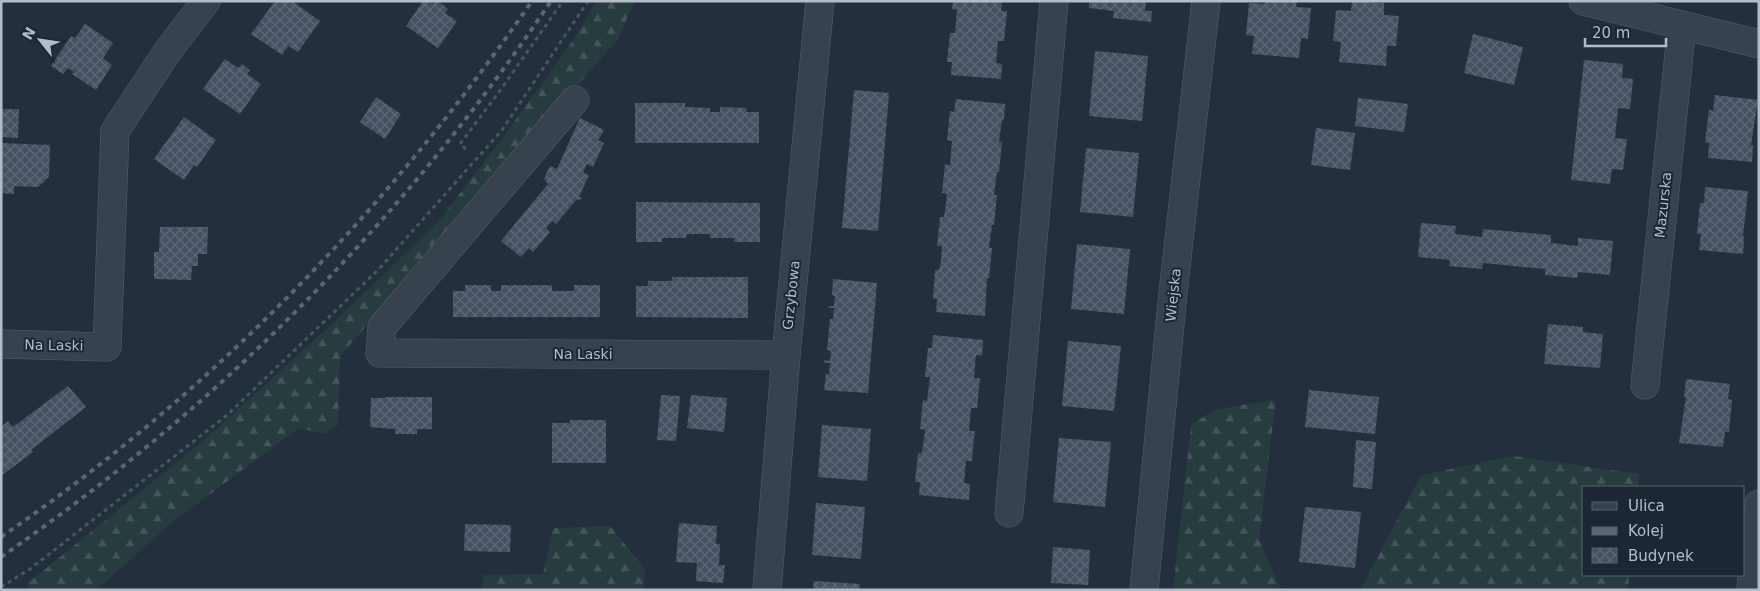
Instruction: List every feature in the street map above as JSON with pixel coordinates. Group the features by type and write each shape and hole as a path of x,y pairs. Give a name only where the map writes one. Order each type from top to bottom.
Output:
{"street":[{"name":"Na Laski","path":"1,344 108,347 115,131 167,52 206,1"},
{"name":"Grzybowa","path":"767,590 786,355 820,1"},
{"path":"1008,513 1054,1"},
{"name":"Wiejska","path":"1144,590 1172,293 1206,1"},
{"path":"1583,1 1759,44"},
{"name":"Mazurska","path":"1645,384 1682,25"},
{"name":"Na Laski","path":"574,100 382,328 380,353 786,355"},
{"path":"1751,590 1759,504"}],"path":[{"path":"466,149 460,144 504,86 563,1"},
{"path":"1,587 30,569 226,416 379,269 502,130 588,1"}],"green space":[{"path":"596,1 635,1 618,39 340,356 338,425 324,434 299,428 175,520 96,590 27,590 28,583 204,440 333,323 438,222 507,132 576,36"},
{"path":"1276,399 1259,539 1281,590 1173,590 1191,425 1214,410"},
{"path":"1513,456 1639,474 1638,486 1582,486 1582,576 1629,576 1628,590 1360,590 1421,475"},
{"path":"610,526 645,569 644,590 482,590 483,575 543,574 553,528"}],"building":[{"path":"275,1 292,1 320,21 298,52 288,46 282,55 251,34"},
{"path":"423,1 430,1 433,4 435,1 438,1 448,9 445,13 457,21 438,48 406,26"},
{"path":"953,1 1002,1 1001,11 1007,11 1004,41 998,41 996,63 1002,64 1001,79 951,75 952,62 947,62 950,33 955,33 957,10 952,9"},
{"path":"1089,1 1146,1 1145,11 1152,11 1151,22 1113,18 1114,11 1089,8"},
{"path":"1265,1 1297,1 1296,7 1311,8 1308,39 1301,38 1299,58 1252,54 1254,36 1246,35 1249,3 1265,4"},
{"path":"1352,1 1384,3 1384,15 1399,16 1396,46 1387,46 1386,66 1339,62 1341,42 1333,41 1336,10 1351,11"},
{"path":"85,24 113,43 103,58 112,65 96,90 72,74 74,72 68,68 63,74 51,66 71,36 75,38"},
{"path":"1473,34 1523,47 1514,85 1464,73"},
{"path":"1095,51 1148,56 1142,121 1089,116"},
{"path":"225,59 238,68 242,64 250,70 247,74 261,84 240,114 203,89"},
{"path":"1584,60 1623,64 1622,78 1633,79 1630,109 1618,108 1615,138 1627,139 1623,170 1612,169 1610,184 1571,180"},
{"path":"854,90 889,93 878,231 842,228"},
{"path":"1715,95 1758,100 1751,145 1753,145 1752,162 1708,158 1709,143 1705,142 1709,110 1713,111"},
{"path":"376,97 401,114 385,139 360,122"},
{"path":"1358,98 1408,104 1404,132 1355,126"},
{"path":"956,99 1005,104 1004,120 1002,120 999,142 1002,142 999,172 997,172 994,195 997,195 994,225 992,225 989,248 992,248 989,278 987,278 985,316 936,312 937,299 933,299 935,270 939,270 941,261 942,246 937,246 940,217 944,217 947,194 942,193 945,164 950,165 952,141 947,140 950,111 954,112"},
{"path":"635,103 685,103 685,107 710,108 710,112 720,112 720,107 747,108 746,112 759,112 759,143 635,143"},
{"path":"1,109 19,109 18,138 1,137"},
{"path":"184,117 216,140 197,167 194,165 184,180 154,159"},
{"path":"580,118 604,130 598,140 604,143 593,167 587,164 583,173 589,175 579,197 582,199 576,200 556,224 552,221 546,228 550,232 533,252 529,248 521,257 501,241 548,184 544,179 550,166 557,169"},
{"path":"1316,128 1355,133 1350,170 1311,165"},
{"path":"1,143 50,145 49,177 38,187 14,186 14,194 1,193"},
{"path":"1086,148 1139,153 1133,217 1080,212"},
{"path":"1705,187 1748,191 1743,254 1699,250 1701,234 1697,234 1700,203 1704,203"},
{"path":"636,202 760,203 760,242 734,242 734,238 710,238 710,234 687,234 686,238 662,238 662,242 636,242"},
{"path":"1421,223 1456,226 1455,234 1482,237 1483,229 1551,235 1551,243 1578,246 1578,238 1613,241 1610,275 1578,272 1577,278 1545,275 1545,269 1483,263 1482,269 1449,266 1450,260 1418,257"},
{"path":"160,227 208,227 207,254 198,254 198,266 192,266 191,280 154,279 154,252 159,252"},
{"path":"1077,244 1130,249 1124,314 1071,309"},
{"path":"672,277 748,277 748,318 636,317 636,286 648,286 648,281 672,281"},
{"path":"833,279 877,283 868,393 824,390 826,374 829,374 830,363 824,363 824,360 830,361 831,351 827,350 830,319 833,319 834,308 828,308 829,306 834,306 835,296 832,295"},
{"path":"465,285 491,285 491,291 501,291 501,285 552,285 552,291 574,291 574,285 600,285 600,317 453,317 453,291 465,291"},
{"path":"1548,324 1583,327 1583,332 1603,334 1600,368 1544,364"},
{"path":"933,335 983,340 982,356 976,355 974,378 980,378 977,408 971,408 969,431 975,431 972,461 966,461 964,483 970,484 969,500 919,495 920,482 915,482 918,453 922,453 925,430 920,429 923,400 927,401 930,377 925,377 928,348 932,348"},
{"path":"1068,341 1121,346 1114,411 1062,406"},
{"path":"1686,379 1730,384 1728,399 1732,400 1729,432 1725,432 1723,447 1679,443 1686,397 1684,397"},
{"path":"68,386 86,407 31,450 33,452 1,476 1,427 8,421 13,427"},
{"path":"1309,390 1379,397 1375,434 1305,427"},
{"path":"661,395 680,396 676,441 657,440"},
{"path":"691,395 727,398 724,432 687,428"},
{"path":"432,397 432,429 417,429 417,434 395,434 395,429 370,427 371,398"},
{"path":"570,420 606,420 606,463 552,463 552,423 570,423"},
{"path":"822,425 871,429 867,481 818,477"},
{"path":"1059,438 1111,442 1105,507 1053,502"},
{"path":"1356,440 1376,442 1372,489 1353,487"},
{"path":"816,503 865,507 861,559 812,555"},
{"path":"1305,507 1361,512 1355,568 1299,562"},
{"path":"679,523 717,526 716,544 720,544 719,565 725,565 723,583 696,581 697,563 676,562"},
{"path":"465,524 511,525 510,552 464,551"},
{"path":"1053,547 1090,550 1088,585 1051,583"},
{"path":"814,581 860,584 859,590 813,590"}],"railway":[{"path":"1,537 78,481 152,422 223,359 291,293 356,224 418,153 532,1"},
{"path":"1,557 81,499 158,438 232,373 302,305 370,234 434,159 494,82 551,1"}]}
